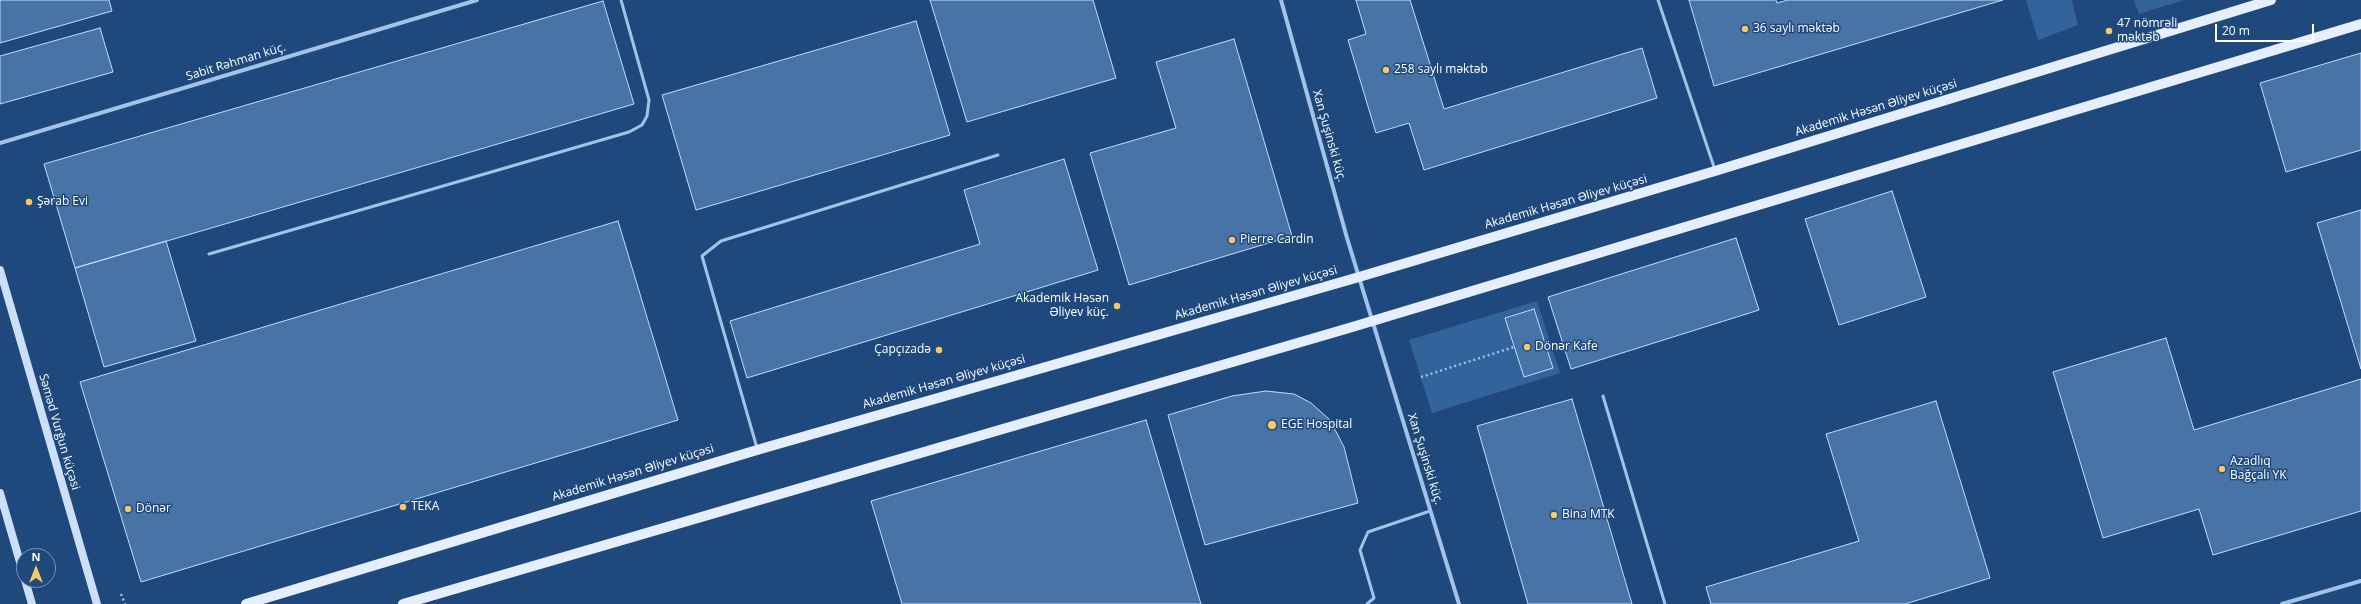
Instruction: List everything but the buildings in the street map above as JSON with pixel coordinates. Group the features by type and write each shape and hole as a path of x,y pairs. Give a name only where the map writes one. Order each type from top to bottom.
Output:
{"main road":[{"name":"Akademik Həsən Əliyev küçəsi","path":"246,604 757,450 1359,277 1715,171 2271,0"},
{"path":"403,604 1373,320 2361,24"},
{"name":"Səməd Vurğun küçəsi","path":"0,270 96,603"},
{"path":"0,494 16,549"},
{"path":"27,588 32,604"}],"street":[{"name":"Sabit Rəhman küç.","path":"0,143 478,0"},
{"name":"Xan Şuşinski küç.","path":"1281,0 1359,277 1459,604"},
{"path":"2282,604 2361,580"}],"lane":[{"path":"209,254 629,132 642,125 647,116 649,100 621,0"},
{"path":"1658,0 1715,171"},
{"path":"757,450 702,256 721,241 998,155"},
{"path":"1603,396 1665,604"},
{"path":"1367,604 1374,598 1360,550 1368,532 1430,512"}],"path":[{"path":"1421,377 1514,348"},
{"path":"121,594 125,604"}],"shaded area":[{"path":"2026,0 2072,0 2078,25 2038,40"},
{"path":"2134,0 2184,0 2139,14"},
{"path":"1537,301 1560,373 1432,413 1409,340"}],"place":[{"name":"36 saylı məktəb","path":"1745,29"},
{"name":"47 nömrəli məktəb","path":"2109,31"},
{"name":"258 saylı məktəb","path":"1386,70"},
{"name":"Şərab Evi","path":"29,202"},
{"name":"Pierre Cardin","path":"1232,240"},
{"name":"Akademik Həsən Əliyev küç.","path":"1117,306"},
{"name":"Dönər Kafe","path":"1527,347"},
{"name":"Çapçızadə","path":"939,350"},
{"name":"EGE Hospital","path":"1272,425"},
{"name":"Azadlıq Bağçalı YK","path":"2222,469"},
{"name":"TEKA","path":"403,507"},
{"name":"Dönər","path":"128,509"},
{"name":"Bina MTK","path":"1554,515"}]}
